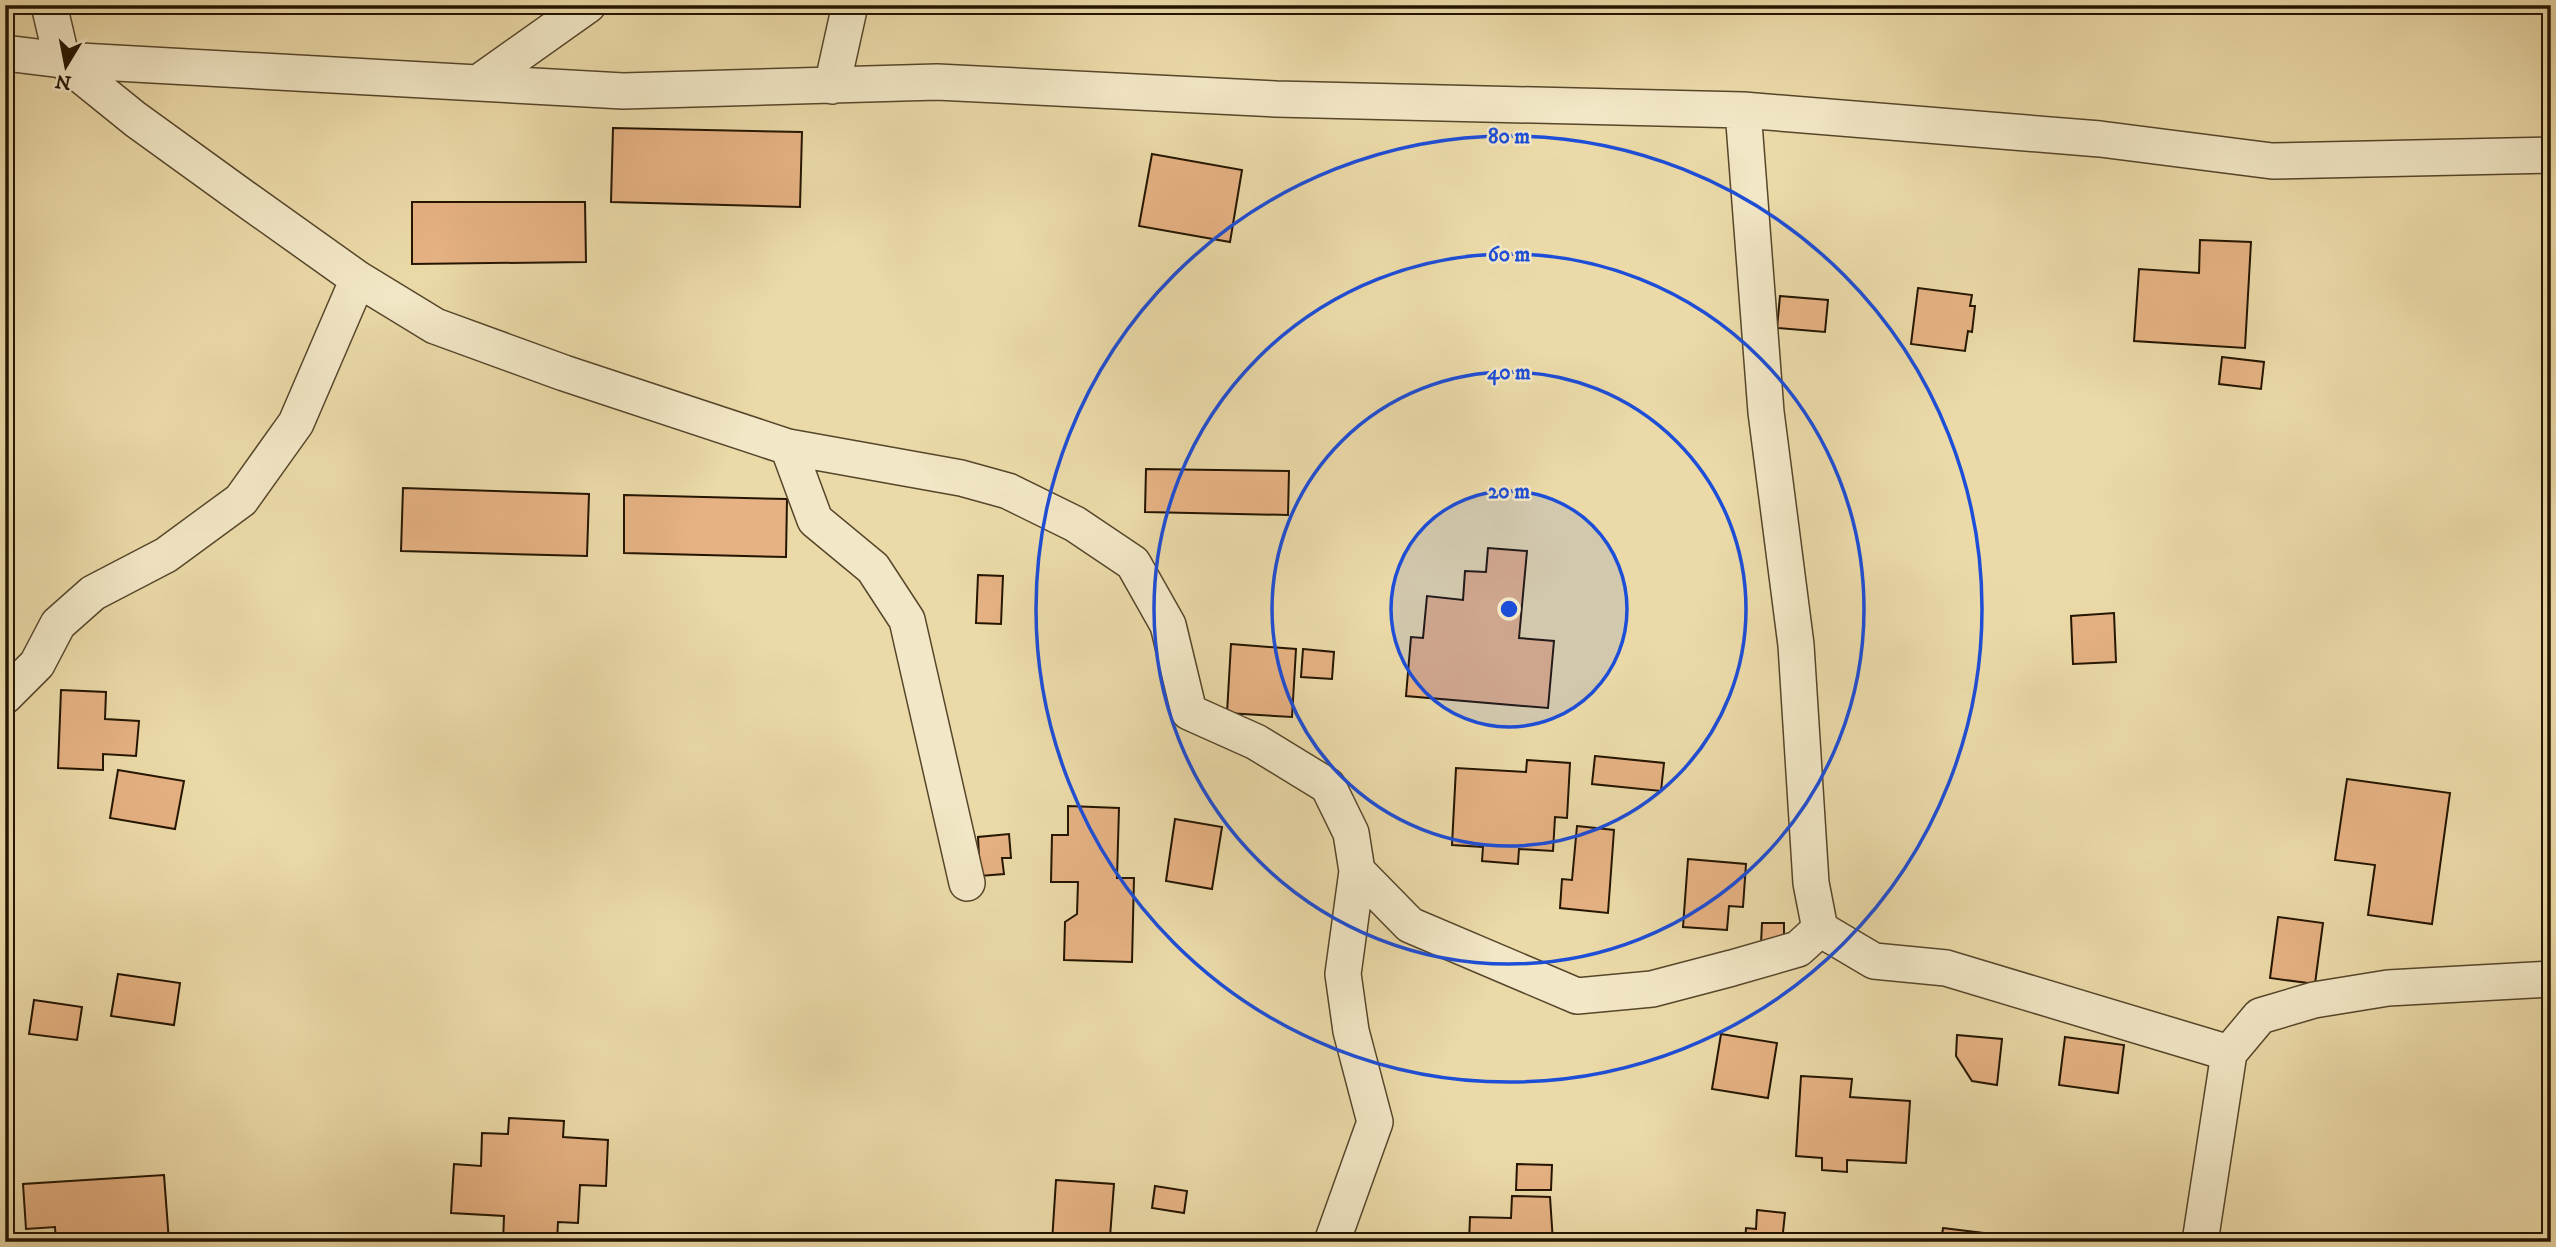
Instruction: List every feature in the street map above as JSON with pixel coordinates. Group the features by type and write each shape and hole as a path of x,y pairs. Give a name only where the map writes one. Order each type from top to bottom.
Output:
{"street":[{"path":"49,5 62,60 135,119 358,279 435,326 564,373 788,447 961,478 1008,491 1075,524 1133,563 1168,625 1189,712 1256,742 1328,786 1351,833 1357,871 1343,974 1351,1031 1375,1122 1332,1242"},
{"path":"478,83 588,5"},
{"path":"832,86 850,5"},
{"path":"5,53 62,60 623,91 937,82 1276,99 1743,110 2099,138 2272,161 2551,155"},
{"path":"1743,110 1766,412 1796,645 1811,883 1820,929 1874,961 1946,968 2229,1053"},
{"path":"5,696 37,664 58,624 93,593 166,555 241,500 296,423 358,279"},
{"path":"788,447 815,520 873,568 907,620 967,883"},
{"path":"1357,871 1410,925 1577,996 1652,989 1732,968 1798,949 1820,929"},
{"path":"2200,1242 2229,1053 2260,1016 2314,1000 2389,988 2551,979"}],"building":[{"path":"613,128 802,132 800,207 611,202"},
{"path":"1152,154 1242,170 1230,242 1139,226"},
{"path":"412,202 585,202 586,262 412,264"},
{"path":"2200,240 2251,242 2245,348 2134,341 2139,269 2199,273"},
{"path":"1918,288 1972,295 1970,306 1975,306 1972,332 1968,331 1965,351 1911,344"},
{"path":"1780,296 1828,300 1825,332 1777,328"},
{"path":"2222,357 2264,362 2261,389 2219,384"},
{"path":"1146,469 1289,471 1288,515 1145,512"},
{"path":"403,488 589,494 587,556 401,551"},
{"path":"624,495 787,499 786,557 624,553"},
{"path":"1488,548 1527,551 1519,638 1554,641 1548,708 1406,696 1411,637 1423,638 1427,596 1463,600 1465,571 1486,572"},
{"path":"978,575 1003,576 1001,624 976,623"},
{"path":"2114,613 2116,662 2073,664 2071,616"},
{"path":"1231,644 1296,649 1292,717 1227,713"},
{"path":"1303,649 1334,652 1332,679 1301,677"},
{"path":"61,690 106,692 105,719 139,721 136,756 103,754 103,770 58,768"},
{"path":"1595,756 1664,763 1661,791 1592,784"},
{"path":"1527,760 1570,763 1567,818 1555,817 1553,851 1519,849 1518,864 1482,861 1483,847 1452,845 1456,768 1526,772"},
{"path":"118,770 184,781 175,829 110,818"},
{"path":"2347,779 2450,793 2432,924 2368,915 2375,865 2335,860"},
{"path":"1068,806 1119,808 1117,878 1134,878 1132,962 1064,960 1065,922 1077,914 1078,882 1051,882 1052,835 1068,835"},
{"path":"1175,819 1222,827 1212,889 1166,881"},
{"path":"1577,826 1614,830 1608,913 1560,908 1562,879 1572,880"},
{"path":"1009,834 1011,858 1002,858 1004,874 980,876 978,837"},
{"path":"1688,859 1746,864 1743,907 1729,906 1727,930 1683,927"},
{"path":"2278,917 2323,923 2315,984 2270,978"},
{"path":"1762,923 1784,923 1784,944 1761,944"},
{"path":"118,974 180,983 174,1025 111,1016"},
{"path":"34,1000 82,1007 77,1040 29,1034"},
{"path":"1721,1034 1777,1043 1768,1098 1712,1089"},
{"path":"1957,1035 2002,1039 1997,1085 1972,1081 1956,1056"},
{"path":"2065,1037 2124,1045 2118,1093 2059,1085"},
{"path":"1801,1076 1852,1079 1850,1097 1910,1101 1906,1163 1847,1160 1847,1172 1822,1170 1822,1158 1796,1156"},
{"path":"509,1118 564,1121 563,1137 608,1140 606,1186 580,1185 578,1223 558,1222 557,1242 503,1242 504,1216 451,1213 454,1164 481,1166 482,1133 508,1134"},
{"path":"1517,1164 1552,1165 1551,1190 1516,1190"},
{"path":"164,1175 169,1242 56,1242 55,1227 26,1229 23,1184"},
{"path":"1056,1180 1114,1184 1110,1237 1136,1238 1136,1242 1052,1242"},
{"path":"1155,1186 1187,1191 1184,1213 1152,1208"},
{"path":"1512,1196 1550,1197 1553,1242 1469,1242 1470,1217 1511,1218"},
{"path":"1757,1210 1785,1213 1782,1242 1745,1242 1746,1228 1756,1229"},
{"path":"1943,1228 2032,1239 2032,1242 1941,1242"}]}
